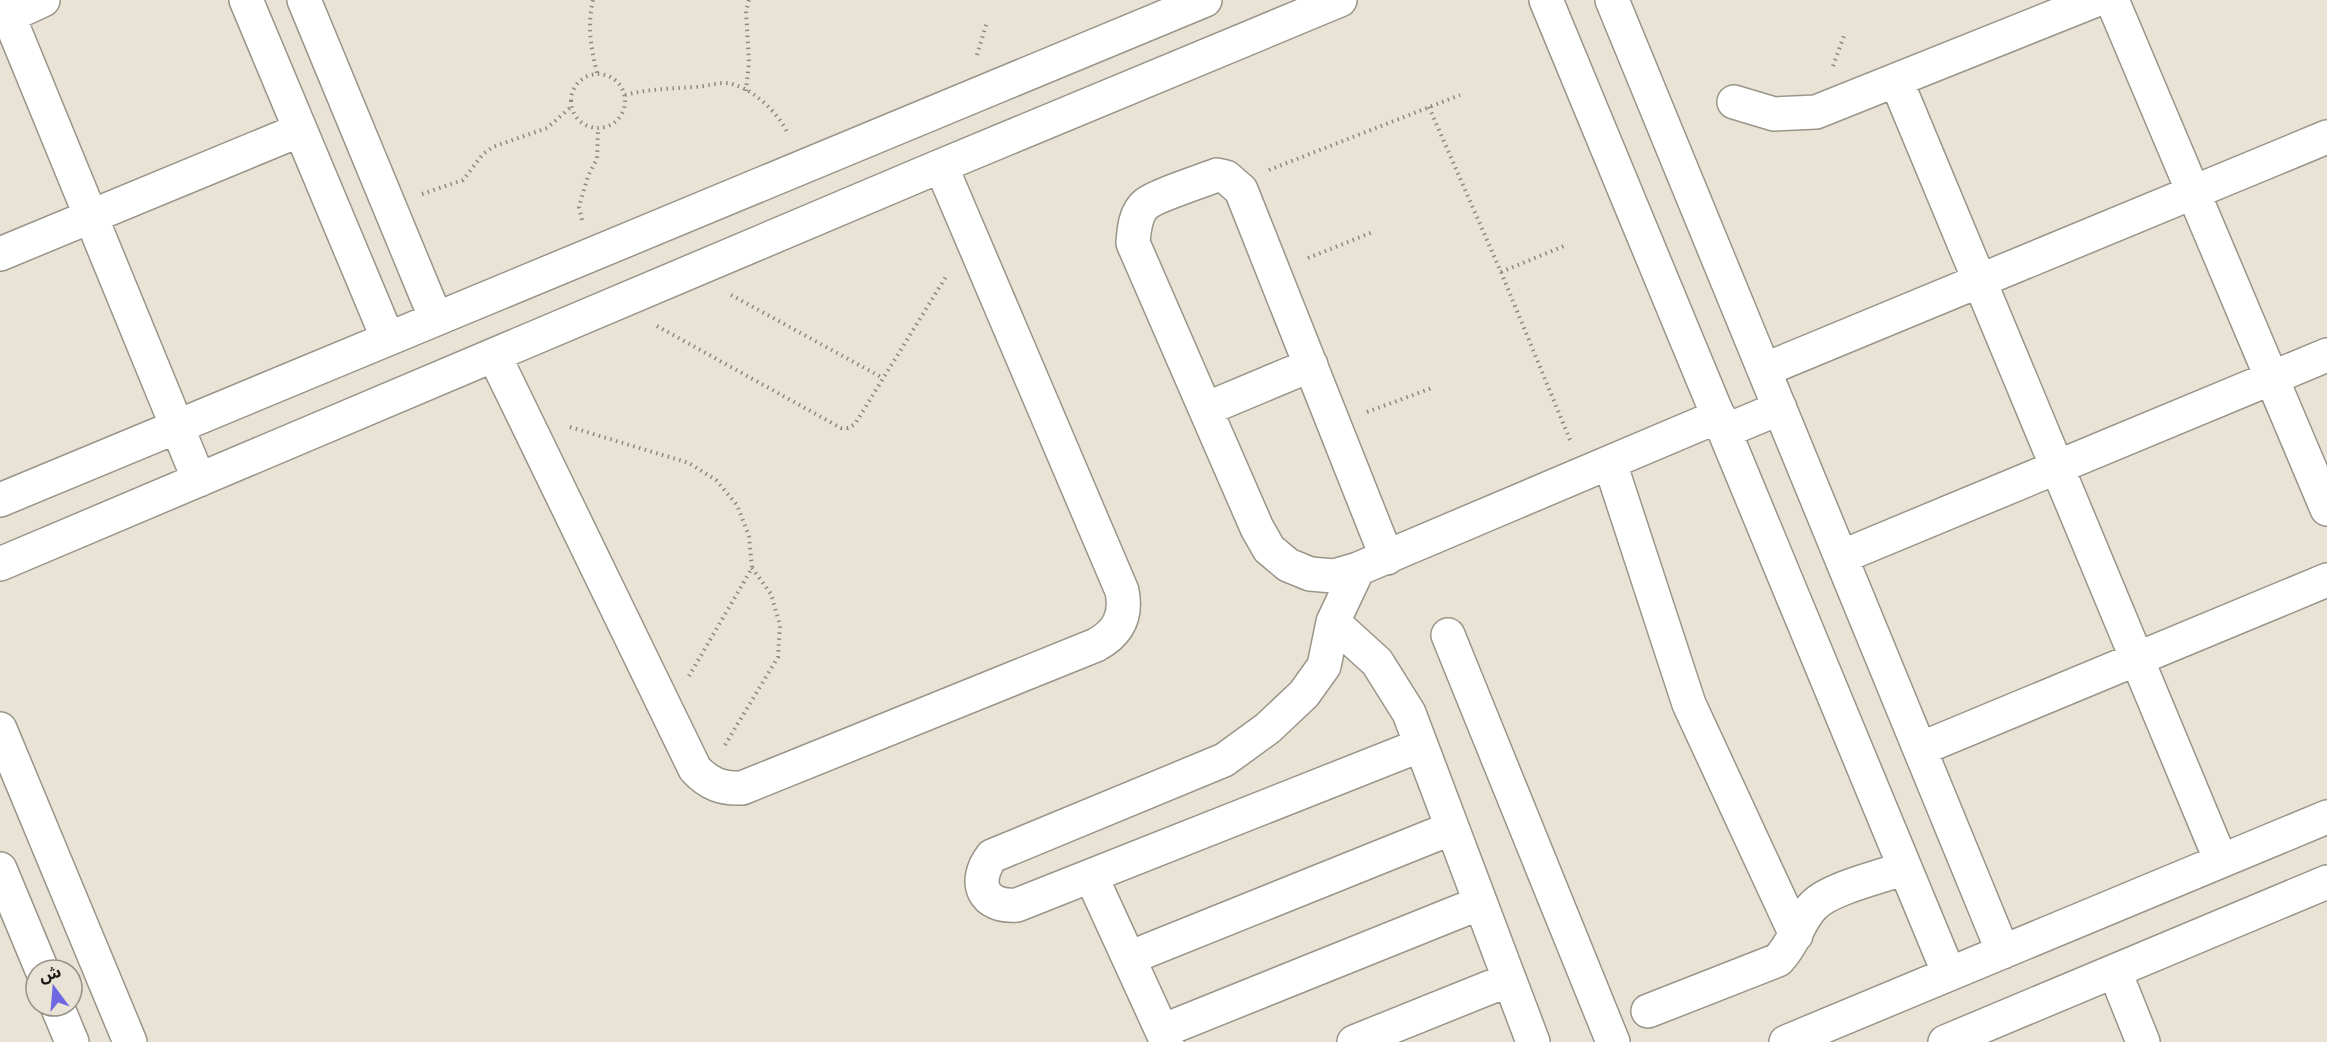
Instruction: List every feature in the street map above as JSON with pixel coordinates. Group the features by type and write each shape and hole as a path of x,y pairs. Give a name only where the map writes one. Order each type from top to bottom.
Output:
{"street":[{"path":"43,0 3,12 91,217 199,480"},
{"path":"246,0 388,339"},
{"path":"304,0 436,320"},
{"path":"0,500 1205,0"},
{"path":"0,564 936,168 1340,0"},
{"path":"1546,0 1949,974"},
{"path":"1612,0 2003,952"},
{"path":"1734,102 1774,114 1816,112 2096,0"},
{"path":"2112,0 2327,509"},
{"path":"1896,80 2221,861"},
{"path":"494,355 695,769 704,779 716,785 729,789 742,788 1108,639 1122,617 1124,604 1122,591 971,236 936,168 908,123"},
{"path":"0,255 300,129"},
{"path":"1764,370 2327,137"},
{"path":"1421,745 1017,905 1004,906 992,901 984,892 980,879 984,867 992,856 1224,760 1260,735 1304,694 1324,666 1333,622 1373,564 1335,423 1240,190 1234,183 1216,175 1147,203 1138,215 1134,229 1134,243 1257,528 1269,549 1288,565 1310,574 1334,576 1373,564 1597,468 1722,424 1780,408"},
{"path":"1841,557 2327,355"},
{"path":"1206,409 1311,364"},
{"path":"1597,468 1689,704 1796,935"},
{"path":"1920,749 2327,580"},
{"path":"1333,622 1377,662 1409,713 1533,1042"},
{"path":"1448,635 1613,1042"},
{"path":"0,729 130,1042"},
{"path":"1786,1042 2327,817"},
{"path":"1129,958 1452,828"},
{"path":"1648,1011 1778,960 1789,949 1813,906 1827,895 1905,868"},
{"path":"0,869 37,958"},
{"path":"1091,876 1164,1036 1480,903"},
{"path":"1945,1042 2327,882"},
{"path":"2115,972 2143,1042"},
{"path":"1354,1042 1508,980"},
{"path":"62,1018 72,1042"}],"path":[{"path":"593,0 589,38 597,73"},
{"path":"746,91 749,62 746,11 749,0"},
{"path":"597,73 609,76 619,84 625,95 625,107 620,118 610,126 598,129 586,126 576,119 570,108 570,96 576,84 585,76 597,73"},
{"path":"625,95 650,89 729,83 765,103 779,117 800,168"},
{"path":"1234,183 1460,95"},
{"path":"1429,107 1501,272 1597,468"},
{"path":"389,205 463,180 483,154 493,147 547,128 570,108"},
{"path":"591,255 579,207 585,185 597,159 598,129"},
{"path":"1274,272 1373,232"},
{"path":"616,303 841,428 848,428 855,424 971,236"},
{"path":"1501,272 1564,246"},
{"path":"689,273 883,378"},
{"path":"1335,423 1432,388"},
{"path":"522,413 689,463 716,480 737,505 749,536 752,568 771,594 780,625 778,657 704,779"},
{"path":"668,713 752,568"}]}
